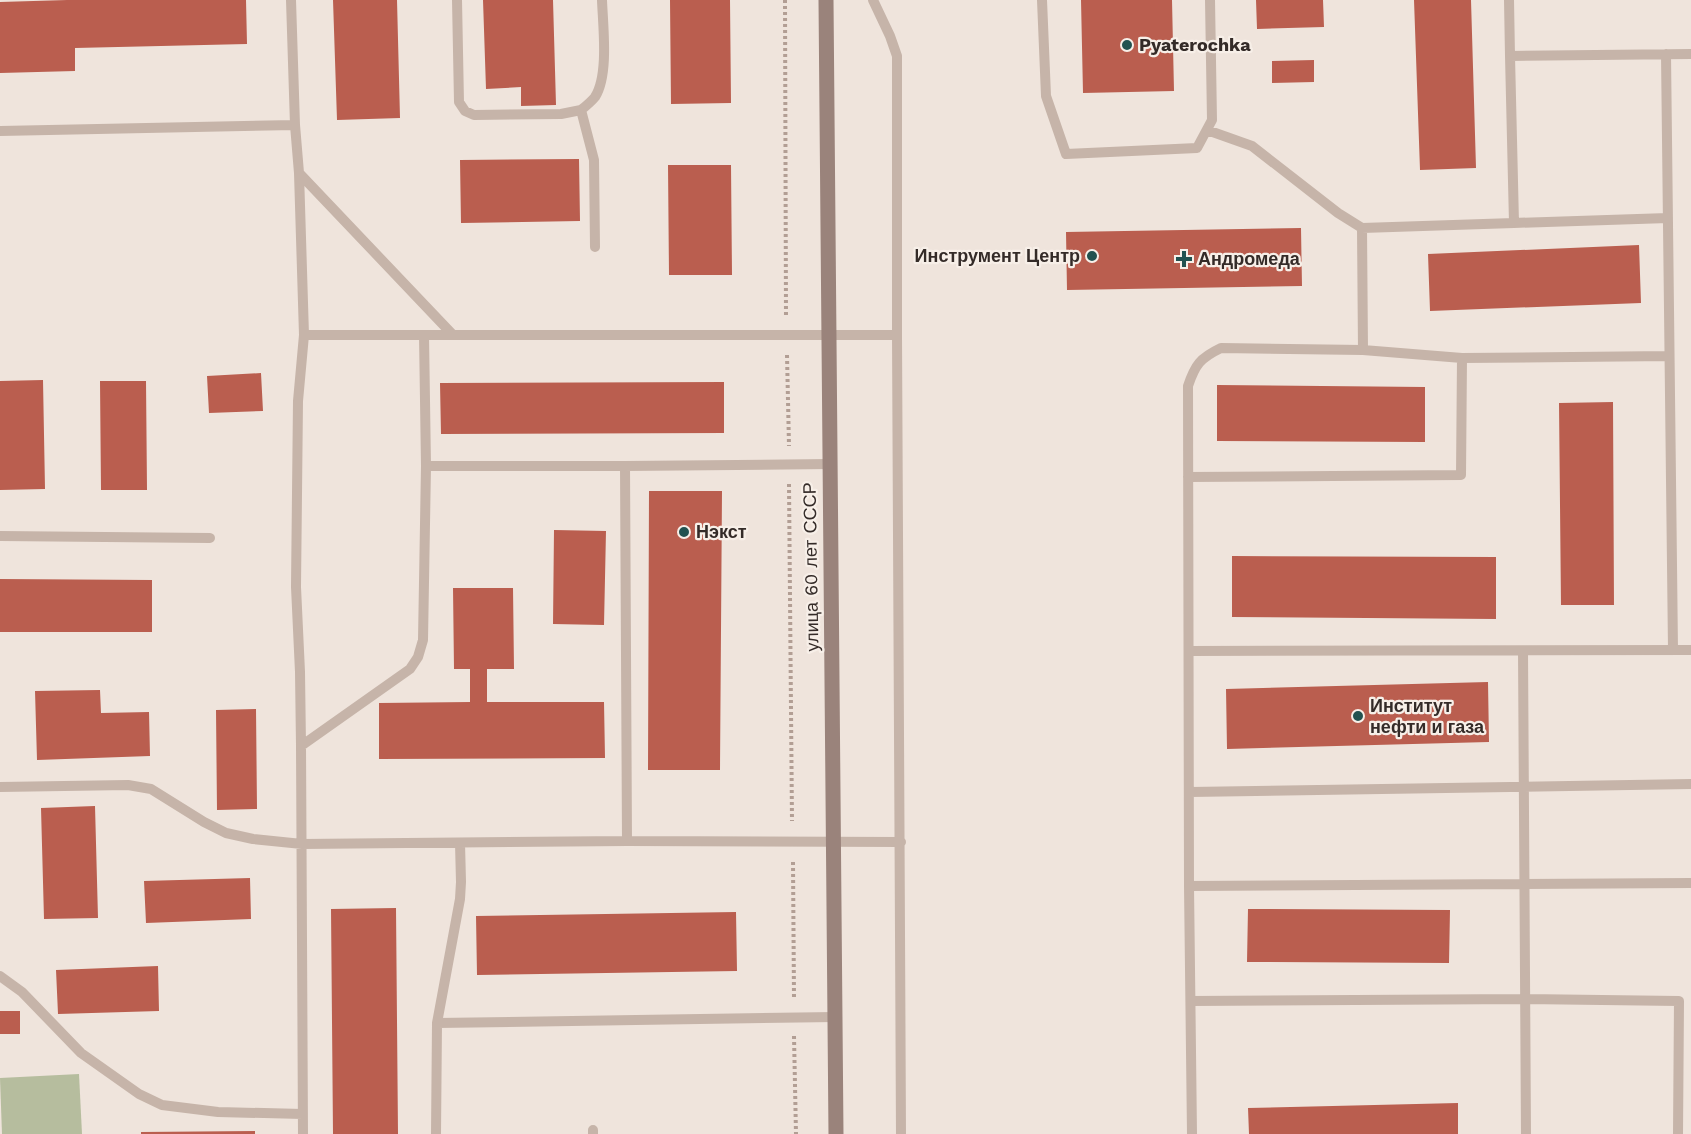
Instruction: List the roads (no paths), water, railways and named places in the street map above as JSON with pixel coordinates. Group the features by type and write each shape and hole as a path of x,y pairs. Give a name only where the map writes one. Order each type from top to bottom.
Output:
{"main road":[{"name":"улица 60 лет СССР","path":"826,0 836,1134"}],"lane":[{"path":"291,0 304,335 298,401 296,587 301,746 303,1134"},
{"path":"457,0 459,102 465,111 474,115 561,114 581,110 594,99 603,74 602,0"},
{"path":"873,0 897,56 901,1134"},
{"path":"1042,0 1046,96 1066,154 1197,148 1212,120 1210,0"},
{"path":"1509,0 1514,222"},
{"path":"1666,54 1673,650"},
{"path":"1510,56 1691,54"},
{"path":"581,110 594,160 595,247"},
{"path":"0,131 295,125"},
{"path":"1207,130 1252,146 1338,213 1362,228 1668,218"},
{"path":"299,173 453,335"},
{"path":"1362,228 1363,350"},
{"path":"304,335 897,335"},
{"path":"301,746 410,669 418,657 423,640 426,466 424,335"},
{"path":"1192,1134 1188,386 1194,368 1206,356 1221,348 1363,350 1462,358 1669,356"},
{"path":"1188,477 1461,474 1462,358"},
{"path":"426,466 830,464"},
{"path":"625,466 627,841"},
{"path":"0,536 210,537"},
{"path":"1189,651 1691,650"},
{"path":"1523,651 1526,1134"},
{"path":"0,787 128,784 151,789 204,822 226,832 253,839 302,844 627,841 901,842"},
{"path":"1190,792 1691,784"},
{"path":"436,1134 437,1023 460,899 460,843"},
{"path":"1189,886 1691,883"},
{"path":"0,976 22,992 81,1053 139,1094 162,1106 218,1112 303,1114"},
{"path":"1191,1001 1525,999 1685,1002 1678,1134"},
{"path":"437,1023 835,1017"}],"place":[{"name":"Pyaterochka","path":"1127,45"},
{"name":"Инструмент Центр","path":"1092,256"},
{"name":"Андромеда","path":"1184,259"},
{"name":"Нэкст","path":"684,532"},
{"name":"Институт нефти и газа","path":"1358,716"}]}
